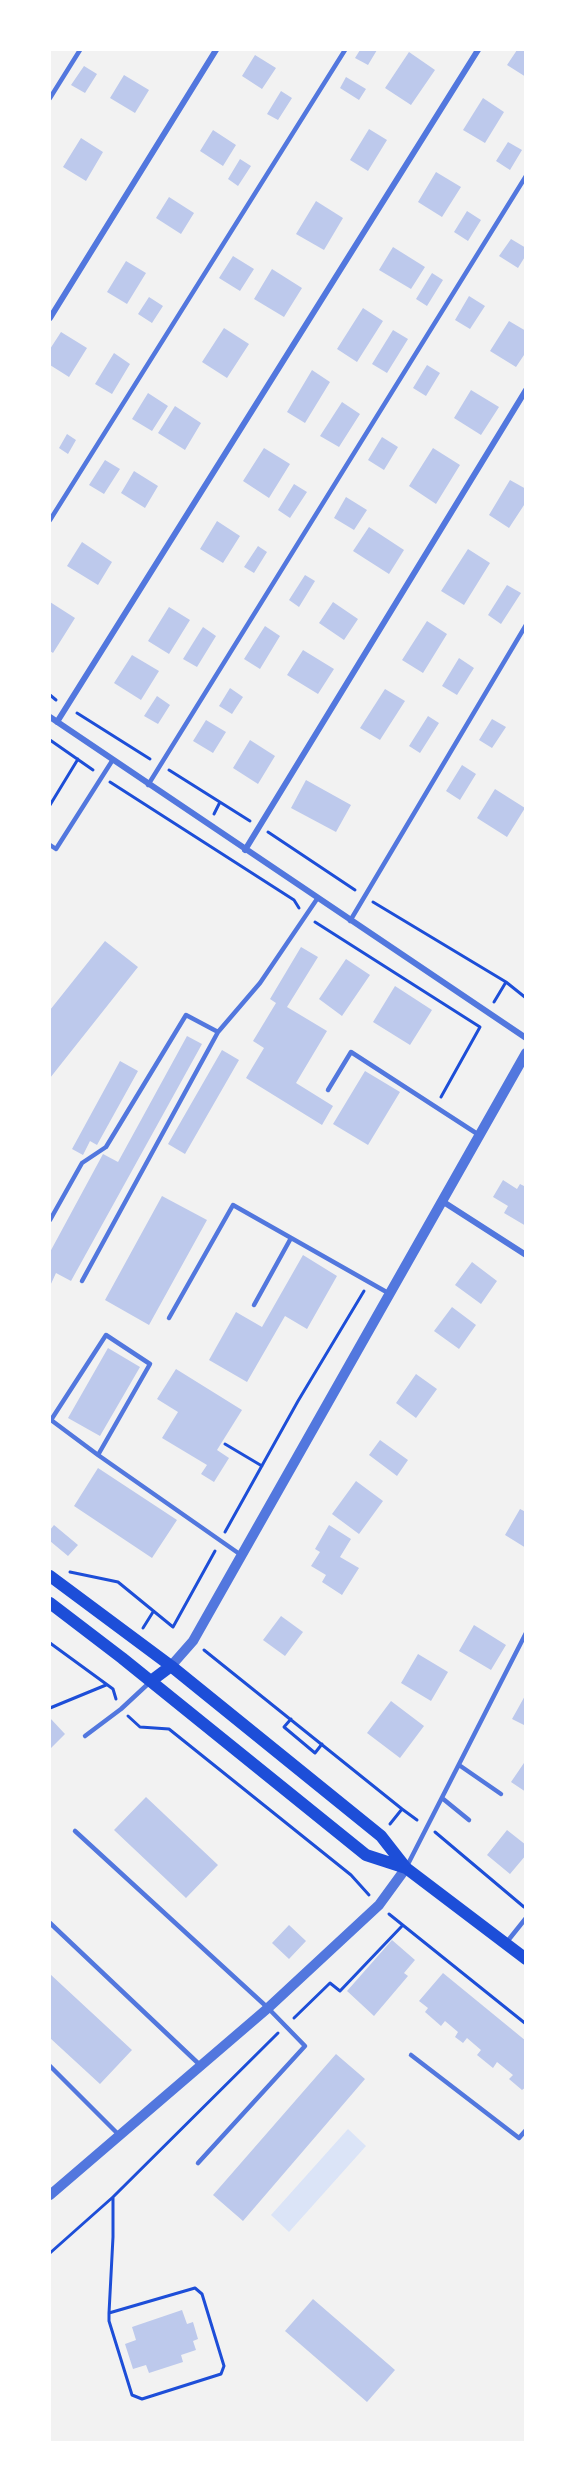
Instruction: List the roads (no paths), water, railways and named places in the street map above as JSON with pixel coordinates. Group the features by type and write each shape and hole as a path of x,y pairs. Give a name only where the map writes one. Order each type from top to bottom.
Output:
{"main road":[{"path":"50,1576 171,1666 381,1836 406,1868 525,1959"},
{"path":"50,1603 151,1681 366,1855 406,1868"},
{"path":"151,1681 171,1666"}],"street":[{"path":"50,318 216,50"},
{"path":"57,722 478,50"},
{"path":"245,850 525,390"},
{"path":"50,717 525,1038"},
{"path":"171,1666 193,1641 525,1053"},
{"path":"442,1201 525,1255"},
{"path":"50,2195 268,2008 379,1905 406,1868"}],"lane":[{"path":"50,98 80,50"},
{"path":"50,520 345,50"},
{"path":"148,785 525,176"},
{"path":"350,921 525,625"},
{"path":"50,845 56,849 112,761"},
{"path":"82,1281 218,1032 260,983 317,898"},
{"path":"50,1220 82,1163 106,1147 186,1015 218,1032"},
{"path":"328,1090 351,1052 479,1135"},
{"path":"169,1317 233,1205 390,1294"},
{"path":"254,1305 291,1238"},
{"path":"98,1455 150,1364 106,1335 50,1421 98,1455 220,1541 242,1556"},
{"path":"406,1868 525,1633"},
{"path":"85,1736 121,1709 151,1681"},
{"path":"459,1765 501,1794"},
{"path":"442,1798 469,1820"},
{"path":"75,1831 268,2008 305,2046 198,2163"},
{"path":"506,1943 525,1918"},
{"path":"50,1923 201,2065"},
{"path":"411,2055 525,2142"},
{"path":"50,2066 119,2135"},
{"path":"519,2138 525,2130"}]}
